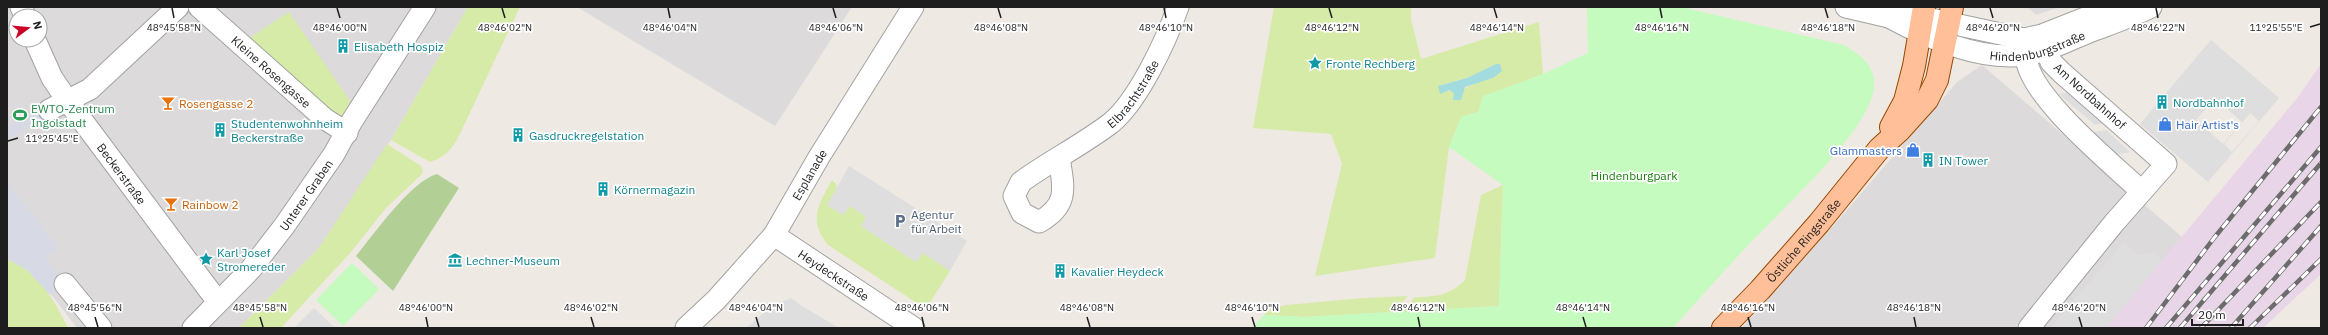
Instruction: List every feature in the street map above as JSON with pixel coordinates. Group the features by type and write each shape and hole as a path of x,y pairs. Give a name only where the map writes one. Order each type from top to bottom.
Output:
{"main road":[{"name":"Östliche Ringstraße","path":"1723,328 1760,290 1819,223 1879,149 1900,130 1927,100 1937,80 1950,14"},
{"name":"Östliche Ringstraße","path":"1879,149 1905,101 1922,19"}],"street":[{"path":"49,110 90,89 178,7"},
{"name":"Kleine Rosengasse","path":"199,7 325,119 347,133"},
{"name":"Esplanade","path":"686,328 716,300 774,235 819,157 913,7"},
{"name":"Elbrachtstraße","path":"1059,158 1111,122 1126,109 1145,80 1178,7"},
{"path":"1846,7 1889,17 1922,19"},
{"name":"Hindenburgstraße","path":"1922,19 1950,14 2035,47 2113,7"},
{"name":"Hindenburgstraße","path":"1922,19 1944,43 1993,54 2035,47 2151,7"},
{"name":"Unterer Graben","path":"193,328 251,269 285,225 347,133 352,121 421,9"},
{"path":"2035,47 2030,72 2040,91 2069,122 2141,190"},
{"name":"Am Nordbahnhof","path":"2029,328 2141,190 2166,164 2062,73 2035,47"},
{"name":"Beckerstraße","path":"39,48 52,78 67,100 218,302"},
{"name":"Heydeckstraße","path":"774,235 914,328"},
{"path":"65,284 101,328"}],"shaded area":[{"path":"7,7 468,7 391,140 319,248 239,328 77,328 7,237"},
{"path":"577,7 852,7 775,126"},
{"path":"2027,7 2060,7 2036,15"},
{"path":"2211,40 2279,98 2208,182 2140,124","holes":["2215,98 2242,122 2223,144 2196,120","2250,113 2259,121 2232,152 2224,144"]},
{"path":"2321,64 2321,274 2263,328 2106,328 2298,97"},
{"path":"1982,65 2182,237 2106,328 1742,328 1840,218 1957,82"},
{"path":"2074,91 2110,122 2095,125 2059,94"},
{"path":"46,106 53,115 7,140 7,125"},
{"path":"2106,130 2130,152 2116,155 2090,133"},
{"name":"Agentur für Arbeit","path":"849,166 967,241 950,271 923,253 916,262 861,226 866,217 850,206 843,215 827,205"},
{"path":"7,182 58,248 45,257 65,284 50,295 27,270 7,259"},
{"path":"2124,242 2138,255 2154,253 2162,260 2105,328 2050,328"},
{"path":"791,298 839,328 746,328 772,306"},
{"path":"314,308 335,328 294,328"}],"green space":[{"path":"468,7 520,7 457,140 446,154 430,162 391,140"},
{"path":"1274,7 1411,7 1411,19 1421,59 1539,22 1543,74 1508,87 1478,112 1461,117 1449,147 1435,258 1315,276 1342,164 1331,134 1253,128","holes":["1496,64 1493,78 1482,80 1455,93 1438,86 1467,78"]},
{"name":"Hindenburgpark","path":"1587,7 1681,7 1844,45 1861,57 1870,67 1874,79 1874,87 1869,104 1858,124 1825,166 1745,249 1673,328 1252,328 1264,315 1304,317 1499,306 1503,185 1449,147 1461,117 1478,112 1483,96 1543,74 1588,53"},
{"path":"289,12 350,101 340,122 248,39"},
{"path":"387,144 421,166 423,171 421,175 386,208 351,252 281,328 239,328 319,248"},
{"path":"437,174 459,188 393,291 356,256 405,197 427,179"},
{"path":"832,180 837,185 836,192 827,205 845,212 850,205 866,217 861,226 916,262 923,252 950,271 926,309 828,245 818,228 817,212"},
{"path":"1503,185 1499,306 1401,312 1415,297 1436,296 1448,292 1465,280 1481,195"},
{"path":"7,259 28,271 44,288 57,307 68,328 7,328"},
{"path":"352,263 379,289 343,326 316,300"},
{"path":"1408,296 1393,312 1304,317 1264,315 1271,309 1286,305 1364,298"}],"water":[{"path":"1496,64 1500,64 1502,71 1493,78 1465,87 1461,100 1453,100 1454,93 1449,90 1440,94 1438,86 1467,78"}],"railway":[{"path":"2146,328 2214,238 2321,107"},
{"path":"2166,328 2321,147"},
{"path":"2180,328 2321,163"},
{"path":"2201,328 2321,202"},
{"path":"2231,328 2321,226"},
{"path":"2250,328 2321,259"}],"place":[{"name":"Elisabeth Hospiz","path":"343,46"},
{"name":"Fronte Rechberg","path":"1315,63"},
{"name":"Nordbahnhof","path":"2162,102"},
{"name":"Rosengasse 2","path":"168,103"},
{"name":"EWTO-Zentrum Ingolstadt","path":"20,115"},
{"name":"Hair Artist's","path":"2165,124"},
{"name":"Studentenwohnheim Beckerstraße","path":"220,130"},
{"name":"Gasdruckregelstation","path":"518,135"},
{"name":"Glammasters","path":"1913,150"},
{"name":"IN Tower","path":"1928,160"},
{"name":"Körnermagazin","path":"603,189"},
{"name":"Rainbow 2","path":"171,204"},
{"name":"Agentur für Arbeit","path":"900,221"},
{"name":"Karl Josef Stromereder","path":"206,259"},
{"name":"Lechner-Museum","path":"455,260"},
{"name":"Kavalier Heydeck","path":"1060,271"}]}
